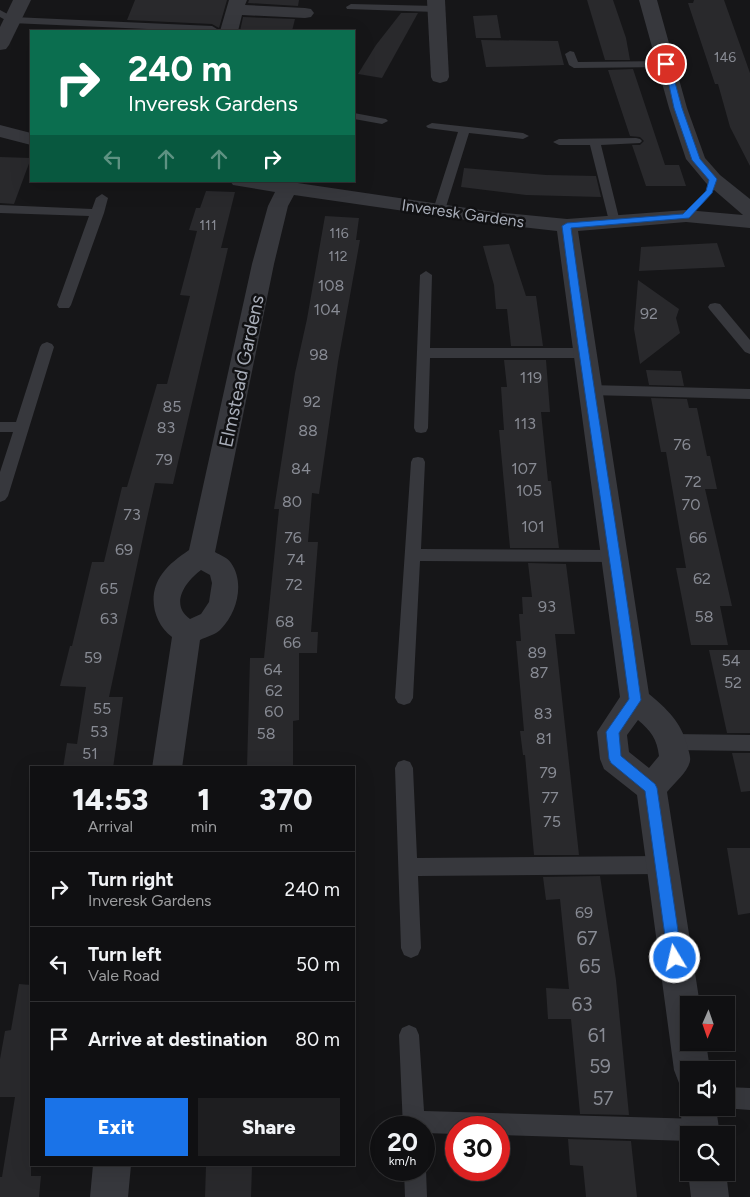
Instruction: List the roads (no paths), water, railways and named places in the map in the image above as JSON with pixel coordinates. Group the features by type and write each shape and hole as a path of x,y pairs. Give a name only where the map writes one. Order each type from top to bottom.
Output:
{"street":[{"path":"0,45 5,16 22,0"},
{"path":"648,0 678,108 696,160 713,179 750,210"},
{"path":"220,30 237,5 305,13"},
{"path":"436,5 440,77"},
{"path":"0,131 30,139"},
{"path":"686,216 710,191 713,179"},
{"name":"Inveresk Gardens","path":"250,182 291,186 439,210 567,226 686,216 750,222"},
{"name":"Elmstead Gardens","path":"201,556 263,264 278,206 291,186"},
{"path":"567,226 583,353 616,556 635,700 667,727 675,760 651,788"},
{"path":"201,556 221,570 226,584 222,606 211,622 187,633 174,622 166,605 171,582 184,568 201,556"},
{"path":"167,766 187,633"},
{"path":"635,700 612,732 615,759 651,788 691,1061"},
{"path":"109,1197 112,1166"},
{"path":"708,1181 710,1197"}],"lane":[{"path":"351,7 436,5"},
{"path":"5,16 93,28 220,30"},
{"path":"570,54 574,65 666,64"},
{"path":"355,116 382,121"},
{"path":"432,126 523,136"},
{"path":"439,210 464,130"},
{"path":"559,142 636,141"},
{"path":"595,142 614,222"},
{"path":"64,305 102,198"},
{"path":"0,209 98,213"},
{"path":"421,428 426,276"},
{"path":"715,307 750,350"},
{"path":"0,496 47,346"},
{"path":"424,353 583,353"},
{"path":"589,390 750,394"},
{"path":"0,427 22,427"},
{"path":"404,698 418,462"},
{"path":"412,555 616,556"},
{"path":"672,742 750,743"},
{"path":"404,768 411,948"},
{"path":"407,867 661,865"},
{"path":"409,1035 414,1116"},
{"path":"735,1098 750,1099"},
{"path":"435,1124 700,1124"},
{"path":"415,1181 416,1197"}]}
